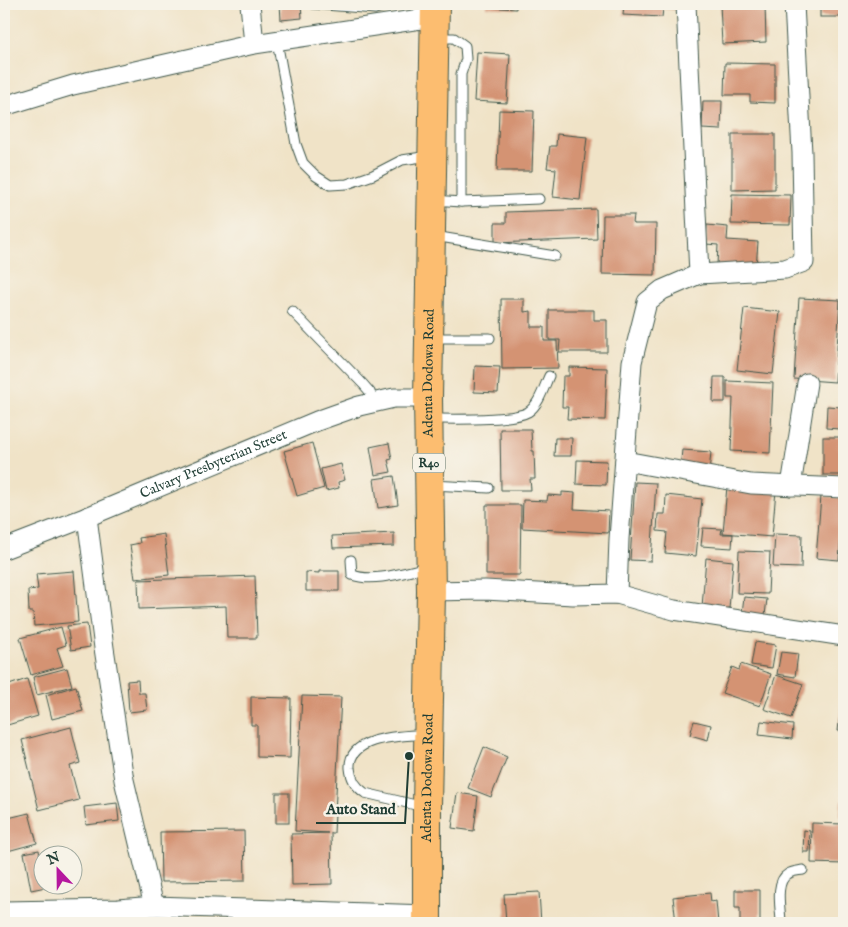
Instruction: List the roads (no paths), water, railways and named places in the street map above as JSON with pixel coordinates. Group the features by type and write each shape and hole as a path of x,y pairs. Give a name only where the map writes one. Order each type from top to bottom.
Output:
{"main road":[{"name":"Adenta Dodowa Road","path":"427,919 431,579 429,338 434,19"}],"street":[{"path":"250,4 254,44"},
{"path":"686,4 699,274"},
{"path":"617,594 632,362 647,302 662,290 699,274 785,269 804,262 802,153 794,4"},
{"path":"4,106 73,85 254,44 434,19"},
{"path":"790,486 807,383"},
{"name":"Calvary Presbyterian Street","path":"4,548 87,517 317,421 359,406 394,398 429,409"},
{"path":"625,461 751,484 844,488"},
{"path":"87,517 124,780 154,906"},
{"path":"431,579 485,590 573,595 617,594 674,610 844,636"},
{"path":"4,911 118,909 154,906 427,919"}],"lane":[{"path":"313,4 375,6 391,4"},
{"path":"434,19 465,46 466,59 460,74 461,202"},
{"path":"277,41 296,144 303,163 316,176 330,184 347,184 402,160 432,155"},
{"path":"431,200 461,202 539,199"},
{"path":"431,236 555,256"},
{"path":"292,311 363,384 370,392 374,403"},
{"path":"429,338 490,338"},
{"path":"429,409 509,417 528,412 537,403 549,376"},
{"path":"430,485 489,488"},
{"path":"351,560 352,575 365,578 431,579"},
{"path":"427,807 366,793 357,788 353,781 350,764 352,756 358,749 367,744 385,738 428,734"},
{"path":"781,923 780,888 784,877 790,872 803,870"}],"place":[{"name":"Auto Stand","path":"409,756"}]}
